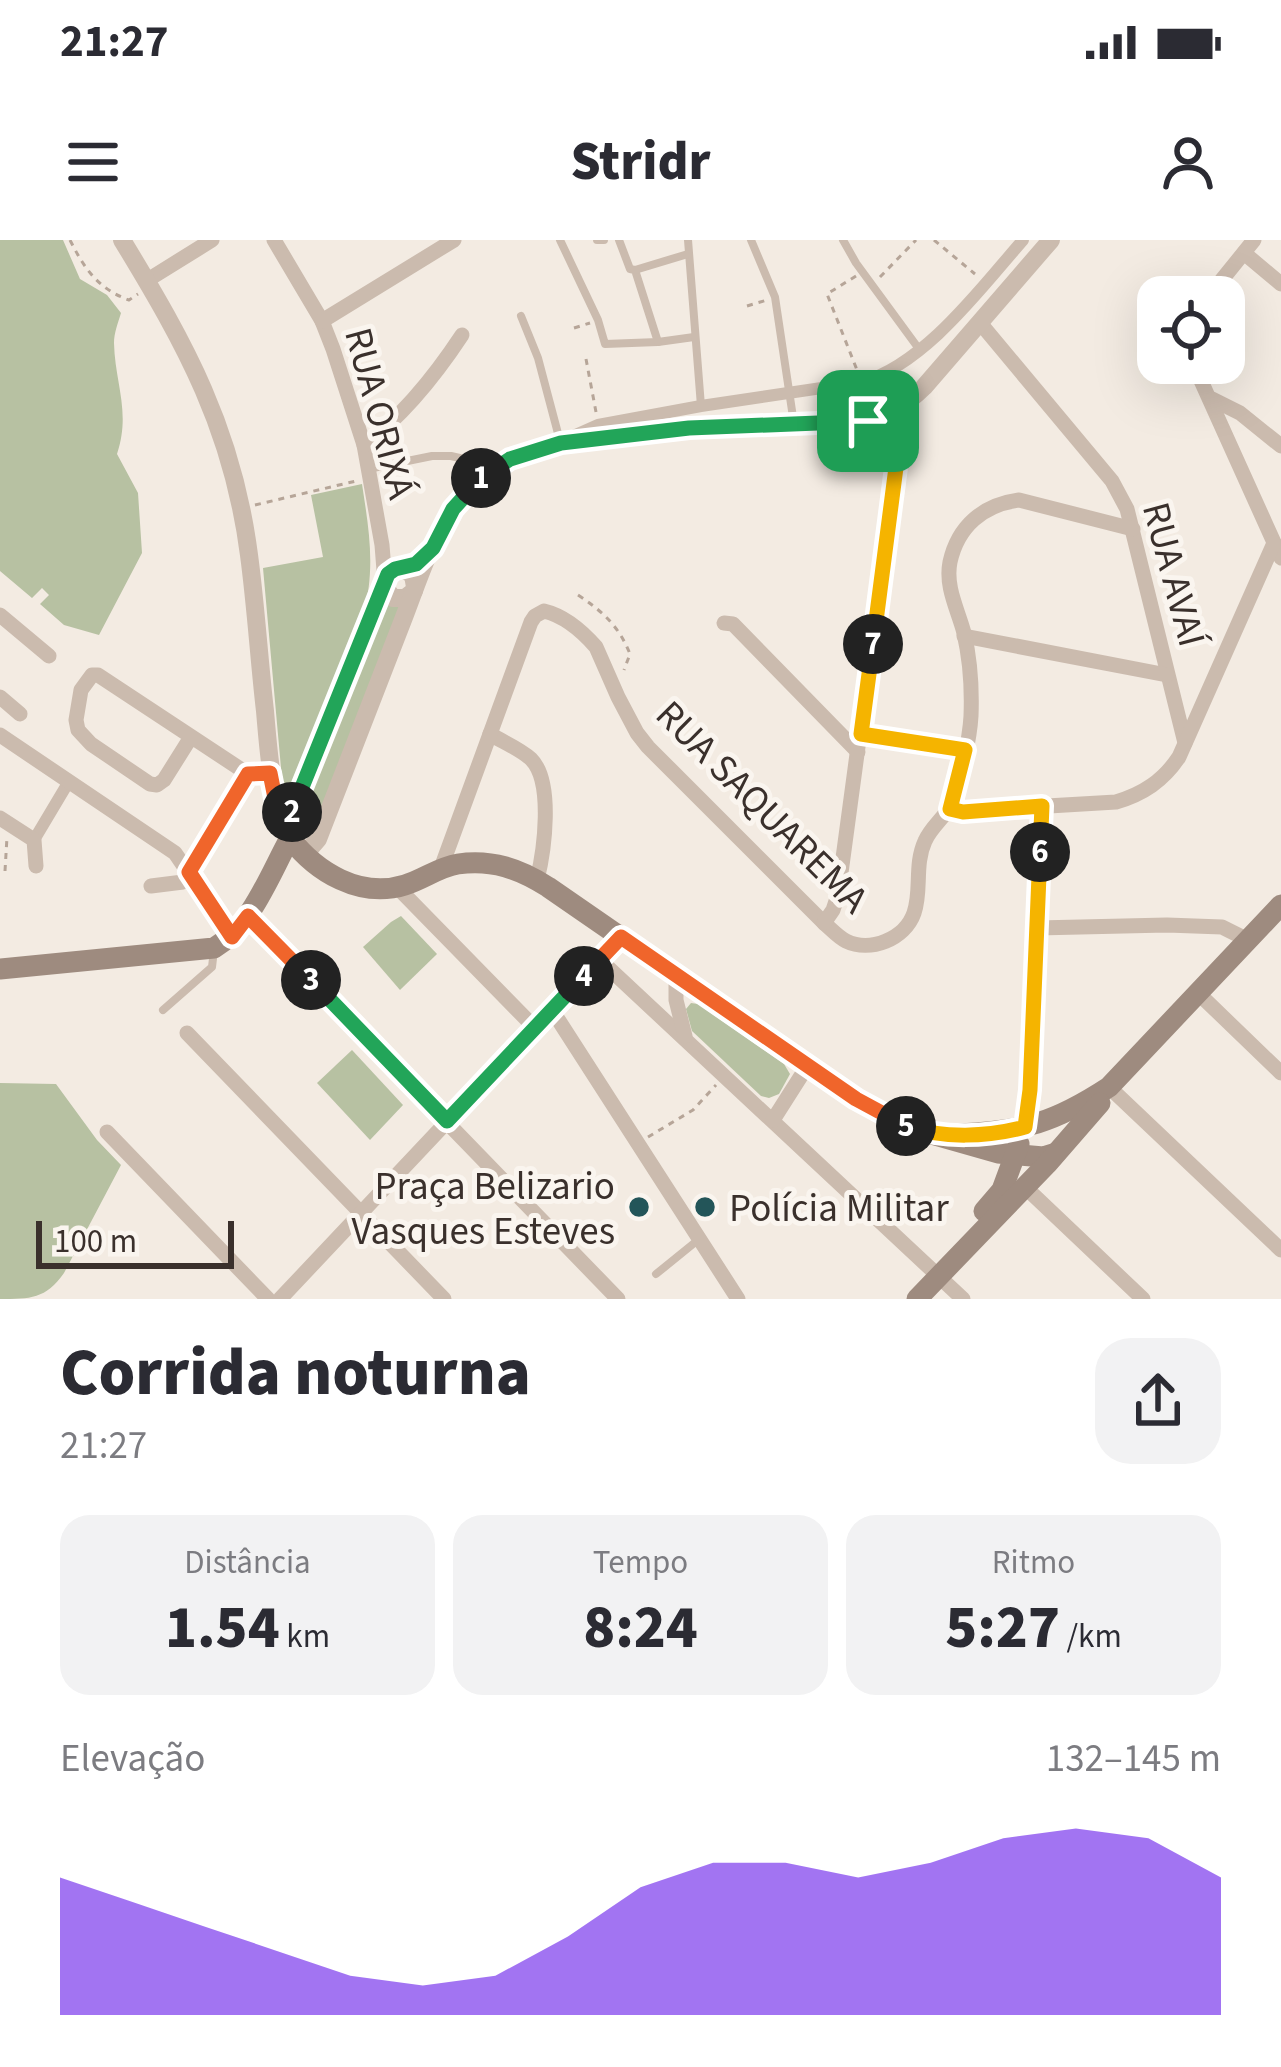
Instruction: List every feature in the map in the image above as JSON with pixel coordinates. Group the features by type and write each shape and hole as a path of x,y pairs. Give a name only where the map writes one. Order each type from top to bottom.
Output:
{"main road":[{"path":"0,969 223,942 248,916 293,838 321,869 351,885 397,887 459,864 506,866 537,880 892,1120 1021,1167"},
{"path":"940,1135 1025,1127 1076,1109 1109,1087 1281,905"},
{"path":"917,1299 934,1271 1021,1167 1059,1150 1109,1087"},
{"path":"1051,1119 1061,1131 1059,1150"},
{"path":"1021,1167 1025,1127"},
{"path":"898,1299 934,1271"}],"street":[{"path":"122,240 208,396 232,468 250,557 270,773 275,798 293,838"},
{"path":"148,284 212,240"},
{"name":"RUA ORIXÁ","path":"274,240 334,349 364,446 382,545 393,576"},
{"path":"322,321 454,240"},
{"path":"561,443 598,425 862,382 886,374 962,308 1023,240"},
{"path":"293,838 318,839 433,548 453,509 495,466 561,443 689,428 884,417 924,388 1051,240"},
{"path":"1225,276 1249,246 1281,284"},
{"name":"RUA AVAÍ","path":"981,324 1112,482 1127,509 1186,744"},
{"path":"364,446 434,378 462,335"},
{"path":"950,809 1103,803 1137,795 1170,771 1278,551 1204,384"},
{"path":"1211,399 1240,413 1281,446"},
{"path":"824,923 838,895 904,406"},
{"name":"RUA SAQUAREMA","path":"490,734 532,622 544,611 553,614 596,647 648,747 824,923 840,938 860,945 884,942 908,926 916,907 918,862 934,825 950,809 971,718 964,636 951,598 949,566 958,540 970,521 985,511 1019,500 1133,529"},
{"path":"293,838 296,806 393,576 433,548"},
{"path":"413,575 415,589 409,597 390,596 393,576 413,575"},
{"path":"0,615 49,656"},
{"path":"724,623 733,624 859,752"},
{"path":"964,636 1167,675"},
{"path":"191,737 161,783 150,784 86,740 76,725 85,682 98,675 248,774 270,773"},
{"path":"0,697 20,714"},
{"path":"430,921 425,901 433,872 490,734 530,759 539,773 545,848 537,880"},
{"path":"0,735 175,853 223,942"},
{"path":"152,886 183,882 248,774"},
{"path":"36,866 34,840 68,783"},
{"path":"1025,1127 1042,806"},
{"path":"4,821 34,840"},
{"path":"397,887 535,1028"},
{"path":"248,916 618,1299"},
{"path":"1037,928 1222,927 1248,940"},
{"path":"280,1299 621,937"},
{"path":"599,960 963,1299"},
{"path":"676,974 676,1000 686,1040"},
{"path":"1198,993 1281,1072"},
{"path":"552,1010 738,1299"},
{"path":"187,1033 443,1299"},
{"path":"772,1120 808,1065"},
{"path":"1109,1087 1281,1250"},
{"path":"1030,1090 1051,1119"},
{"path":"107,1132 268,1299"},
{"path":"1021,1167 1143,1299"}],"lane":[{"path":"560,240 605,344 694,337"},
{"path":"619,240 630,269 688,254"},
{"path":"688,240 701,406"},
{"path":"751,240 775,297 794,424"},
{"path":"843,240 919,349"},
{"path":"635,270 658,342"},
{"path":"962,308 981,324"},
{"path":"521,316 561,443"},
{"path":"369,473 432,456 495,466"},
{"path":"163,1010 212,967 223,942"},
{"path":"656,1274 700,1240"}],"path":[{"path":"70,240 87,272 122,298 129,299 148,284"},
{"path":"873,284 916,240"},
{"path":"934,240 985,283"},
{"path":"862,271 827,294 862,382"},
{"path":"746,306 775,297"},
{"path":"574,328 598,320"},
{"path":"586,358 598,425"},
{"path":"241,508 369,473"},
{"path":"578,595 614,623 630,653 614,688"},
{"path":"861,734 965,750"},
{"path":"4,821 5,871"},
{"path":"638,1143 693,1110 726,1076"}],"green space":[{"path":"0,240 63,240 80,279 107,295 121,313 114,343 122,411 117,454 138,493 142,553 99,635 64,625 40,604 49,595 42,588 32,598 0,571"},
{"path":"362,484 370,565 363,615 301,777 293,787 283,785 263,568 323,557 311,495"},
{"path":"386,599 402,605 312,833 305,835 300,819"},
{"path":"401,916 437,954 400,990 363,947"},
{"path":"691,1003 784,1064 790,1074 779,1094 761,1096 692,1031 686,1009"},
{"path":"352,1050 403,1105 370,1140 317,1083"},
{"path":"0,1083 56,1084 121,1165 64,1273 44,1293 29,1298 0,1299"}],"place":[{"name":"Praça Belizario Vasques Esteves","path":"639,1207"},
{"name":"Polícia Militar","path":"705,1207"}],"route":[{"path":"904,406 861,734 965,750 950,809 1042,806 1025,1127 940,1135 892,1120 621,937 447,1121 248,916 232,937 189,872 248,774 270,773 284,823 290,816 388,574 416,564 433,548 453,509 495,466 561,443 689,428 868,421 904,406"}]}
